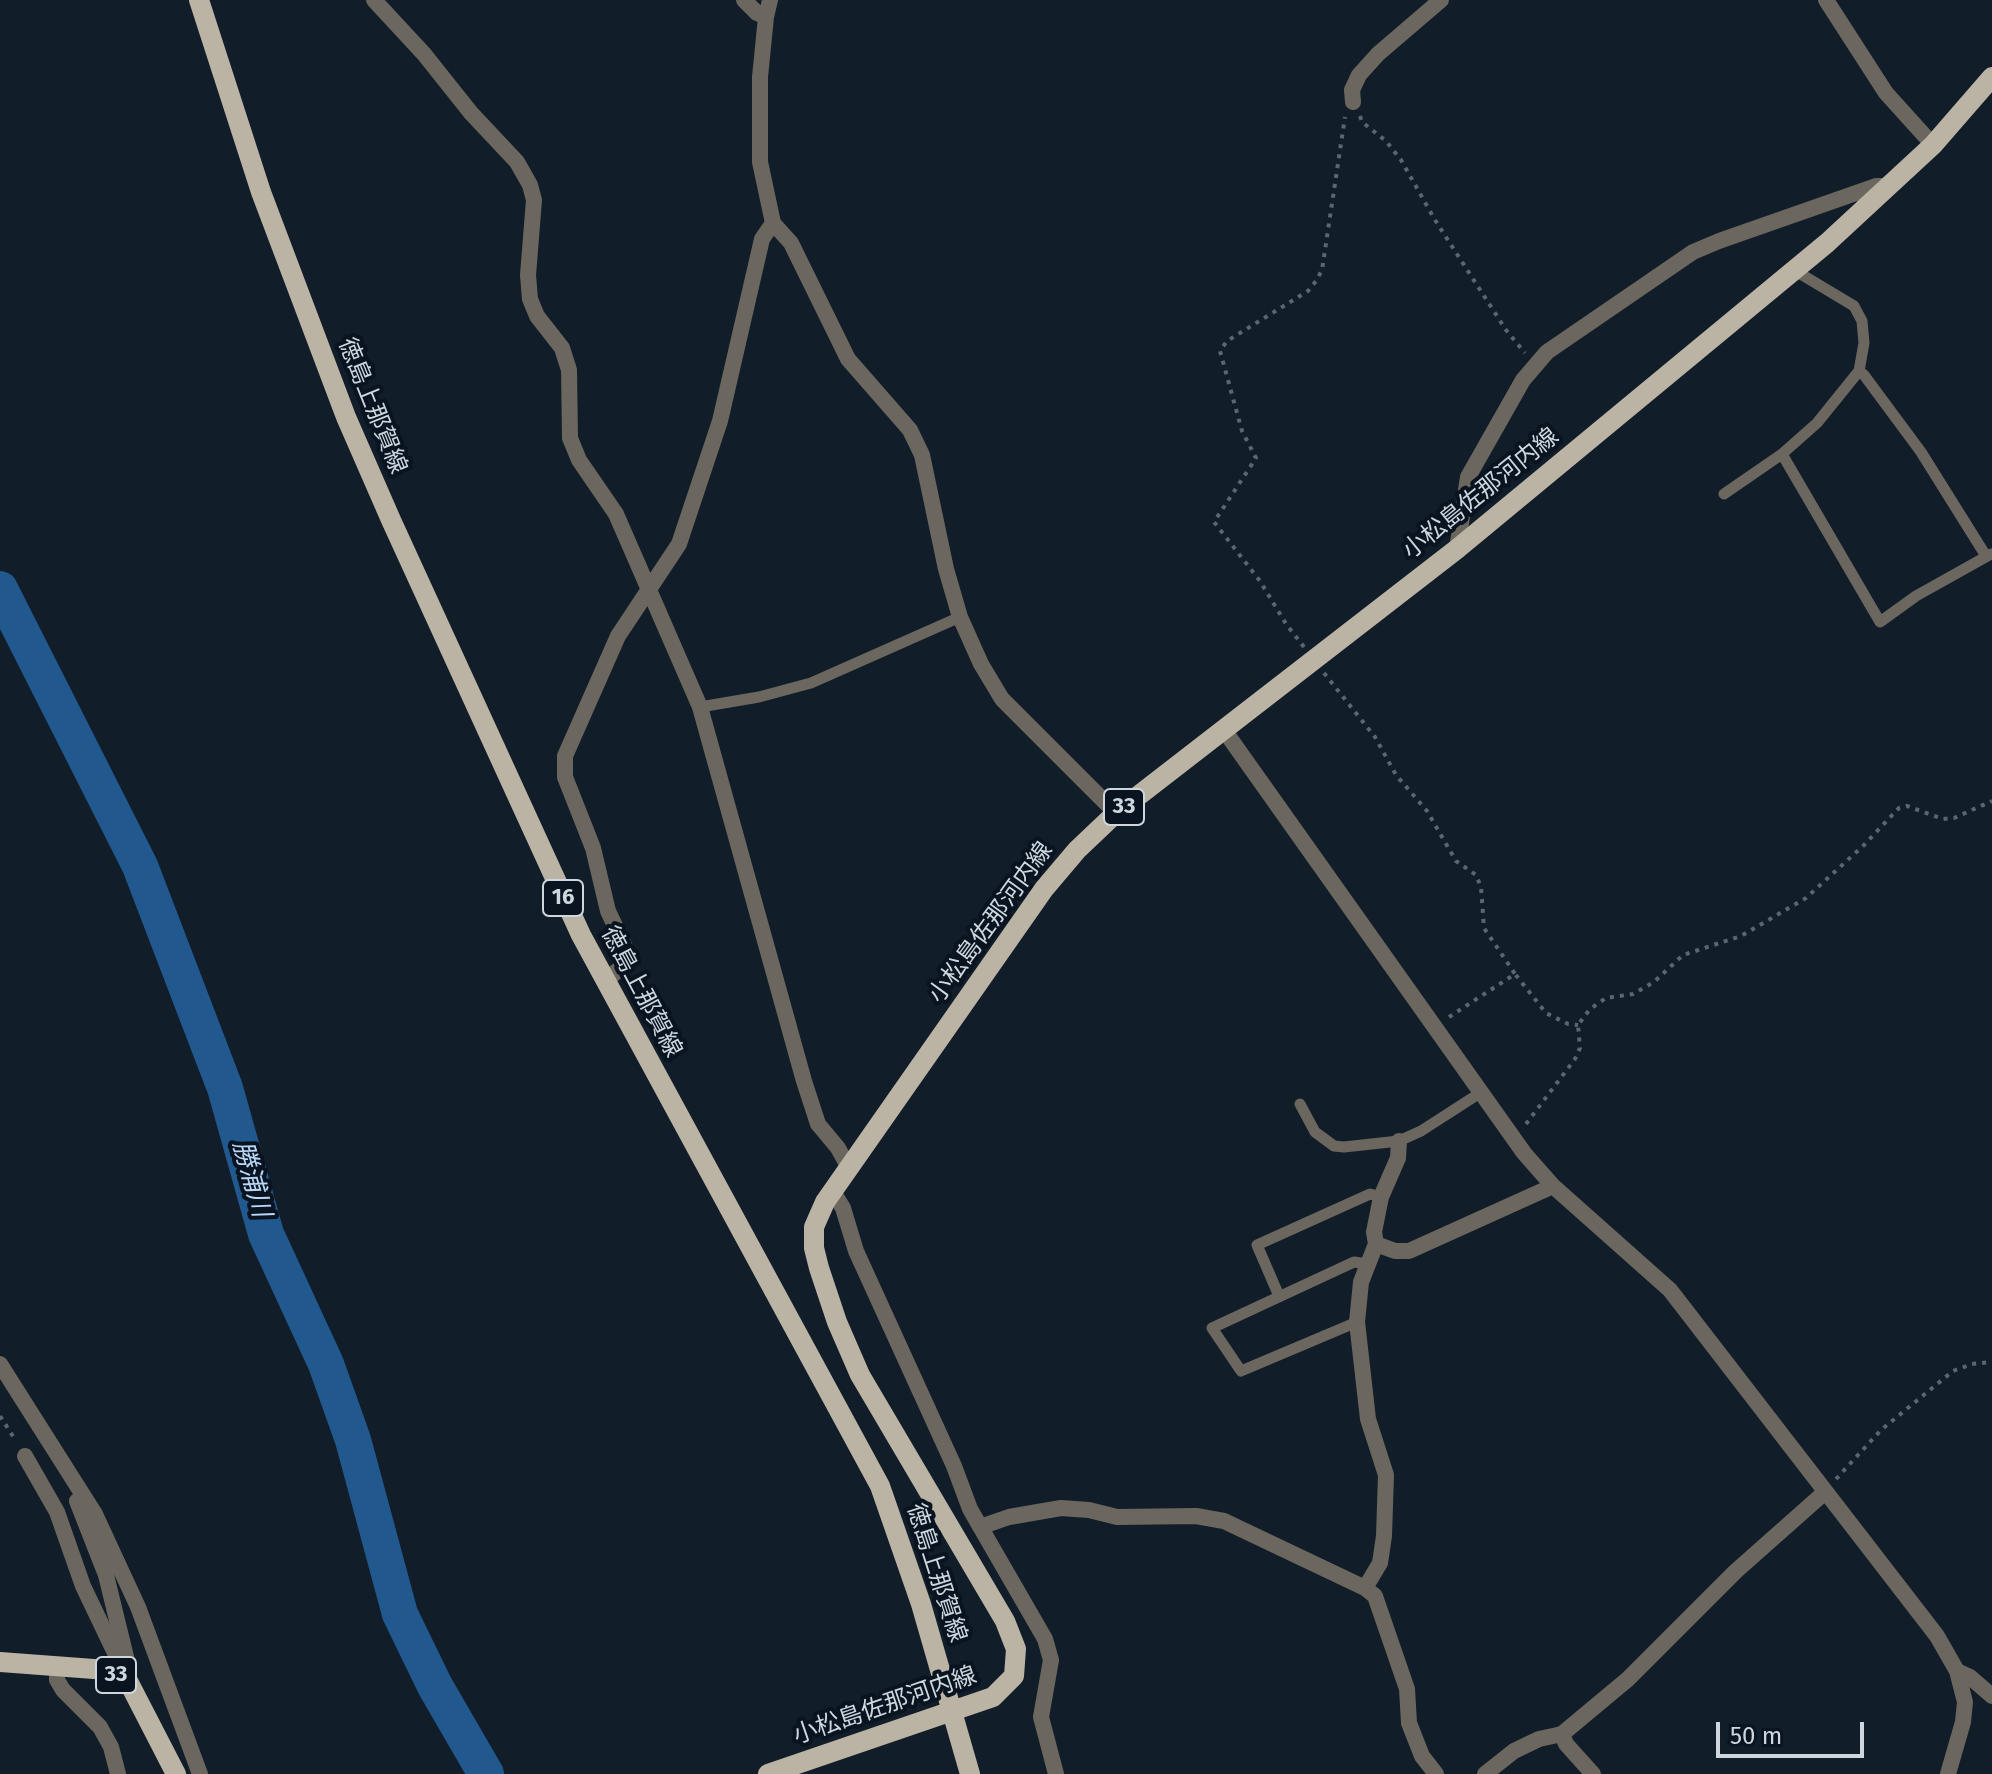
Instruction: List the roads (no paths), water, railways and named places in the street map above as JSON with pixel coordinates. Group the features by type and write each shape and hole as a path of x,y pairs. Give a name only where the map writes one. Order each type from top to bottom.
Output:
{"main road":[{"name":"徳島上那賀線","path":"199,0 261,192 346,417 567,907 880,1486 901,1542 970,1774"},
{"name":"小松島佐那河内線","path":"768,1774 993,1697 1014,1676 1016,1649 1005,1621 860,1375 837,1322 814,1248 814,1227 849,1168 1044,889 1077,850 1116,813 1457,549 1794,270 1933,145 1992,77"},
{"name":"33","path":"0,1662 107,1670 128,1681 176,1774"}],"street":[{"path":"374,0 517,162 530,185 534,200 528,275 530,299 537,316 562,348 569,370 570,438 579,460 616,514 700,707 808,1095 818,1124 838,1148 849,1168"},
{"path":"744,0 766,17"},
{"path":"770,0 760,77 760,162 773,223 791,243 848,359 910,430 922,455 946,569 960,617 981,664 1002,699 1116,813"},
{"path":"1353,102 1352,90 1359,75 1378,54 1441,0"},
{"path":"1831,2 1886,93 1933,145"},
{"path":"1457,549 1468,477 1534,365 1547,352 1693,252 1876,186 1889,186"},
{"path":"605,981 623,966 625,947 608,911 593,848 567,785 565,756 618,636 679,544 720,421 762,239 773,223"},
{"path":"1224,730 1524,1153 1553,1186 1670,1290 1937,1636 1957,1671 1965,1702 1963,1722 1948,1774"},
{"path":"1365,1588 1380,1563 1386,1475 1368,1419 1357,1322 1361,1282 1376,1244 1374,1232 1381,1197 1398,1158 1399,1141"},
{"path":"1376,1244 1395,1251 1409,1251 1553,1186"},
{"path":"833,1192 843,1208 856,1251 980,1527 1045,1639 1051,1660 1041,1717 1056,1774"},
{"path":"0,1364 95,1514 138,1607 200,1774"},
{"path":"58,1455 106,1575 127,1661 128,1681"},
{"path":"25,1456 57,1512 83,1586 128,1681"},
{"path":"1485,1774 1514,1751 1539,1739 1562,1734 1628,1679 1736,1571 1824,1493"},
{"path":"980,1527 1009,1517 1061,1508 1089,1510 1117,1517 1196,1516 1224,1521 1365,1588 1375,1596 1407,1689 1409,1723 1422,1756 1436,1774"},
{"path":"57,1665 57,1680 100,1727 111,1747 118,1774"},
{"path":"1957,1671 1970,1677 1992,1696"},
{"path":"1562,1734 1566,1744 1593,1774"}],"lane":[{"path":"1724,494 1782,454 1817,423 1859,371 1864,343 1862,321 1854,306 1794,270"},
{"path":"1782,454 1880,622 1916,596 1989,555 1921,452 1859,371"},
{"path":"700,707 759,697 811,683 960,617"},
{"path":"1300,1104 1315,1132 1334,1146 1344,1147 1399,1141 1421,1131 1480,1093"},
{"path":"1279,1296 1257,1245 1370,1194 1381,1197"},
{"path":"1357,1322 1241,1371 1212,1328 1354,1262 1368,1264"}],"waterway":[{"name":"勝浦川","path":"0,589 140,866 225,1088 266,1234 326,1364 353,1440 400,1614 435,1686 486,1774"}]}
